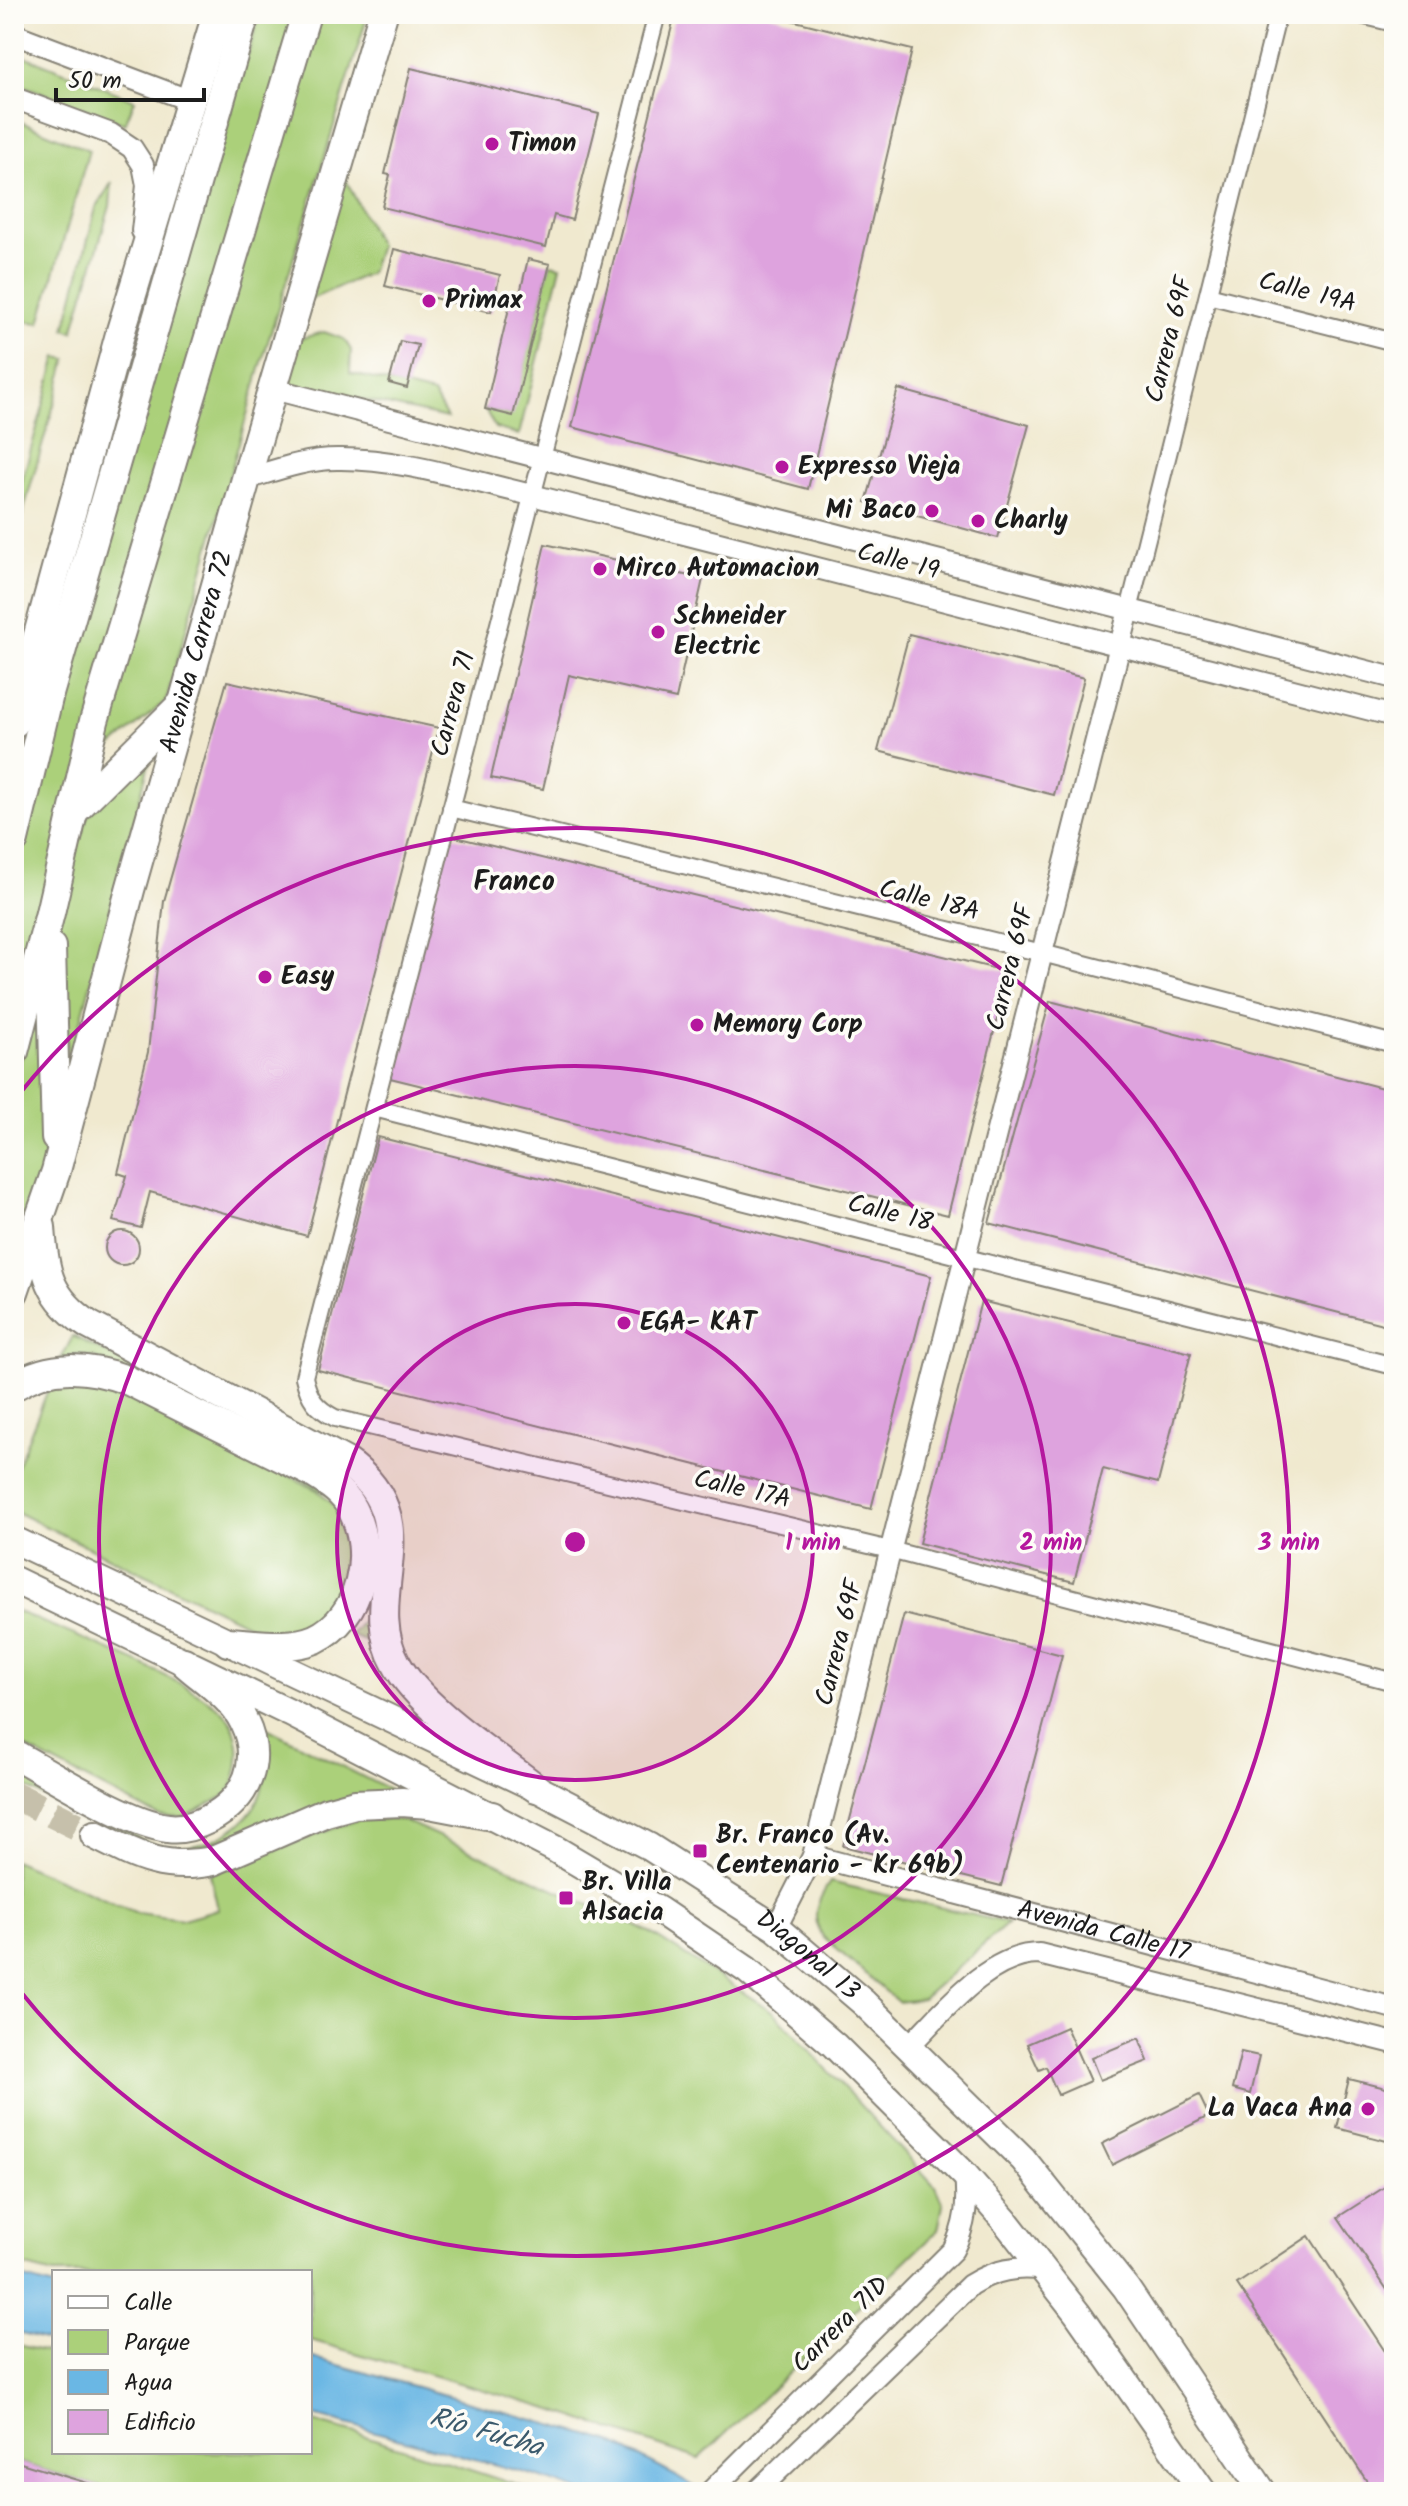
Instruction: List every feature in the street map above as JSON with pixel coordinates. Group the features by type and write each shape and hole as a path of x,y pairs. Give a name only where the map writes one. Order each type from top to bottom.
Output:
{"highway":[{"path":"14,723 120,334 217,14"},
{"path":"16,832 49,694 245,14"},
{"path":"14,1052 99,706 306,14"},
{"name":"Avenida Carrera 72","path":"14,1292 56,1171 130,890 246,479 383,14"},
{"path":"159,211 206,150"},
{"path":"74,812 184,703"},
{"path":"14,763 16,832"},
{"path":"50,913 56,1171"},
{"path":"41,1217 43,1260 51,1286 72,1314 346,1462 371,1481 378,1490 387,1520 389,1560 384,1620 394,1661 425,1700 536,1788"},
{"path":"14,1386 43,1372 69,1368 110,1374 311,1472 336,1488 351,1508 360,1530 363,1552 361,1576 345,1614 332,1629 312,1640 290,1644 228,1642"},
{"path":"14,1754 111,1807 149,1824 170,1829 196,1826 223,1812 237,1800 246,1786 253,1764 250,1738 243,1719 232,1705 177,1658"},
{"path":"95,1835 140,1858 168,1865 193,1865 213,1861 326,1812 355,1804 429,1804 492,1816"}],"main road":[{"name":"Diagonal 13","path":"14,1540 536,1788 648,1846 776,1928 864,2003 1023,2159 1126,2288 1263,2492"},
{"path":"14,1580 177,1658"},
{"name":"Diagonal 13","path":"177,1658 492,1816 660,1911 747,1970 834,2045 965,2175 1077,2313 1203,2492"}],"street":[{"name":"Carrera 71","path":"313,1404 304,1377 657,14"},
{"name":"Carrera 69F","path":"776,1928 813,1856 1278,14"},
{"path":"1357,14 1394,23"},
{"path":"14,34 191,101"},
{"path":"14,98 111,134 132,148 143,165 147,185 142,228 145,257"},
{"name":"Calle 19A","path":"1208,295 1394,342"},
{"name":"Calle 19","path":"273,389 1394,678"},
{"name":"Calle 19","path":"246,479 317,461 369,460 532,495 1394,716"},
{"name":"Calle 18A","path":"451,808 1042,953 1394,1044"},
{"name":"Calle 18","path":"374,1108 1394,1366"},
{"name":"Calle 17A","path":"313,1404 335,1418 890,1550 1394,1682"},
{"name":"Avenida Calle 17","path":"813,1856 1394,2008"},
{"name":"Avenida Calle 17","path":"909,2046 984,1974 1006,1960 1024,1954 1039,1954 1394,2043"},
{"name":"Carrera 71D","path":"710,2492 953,2250 966,2215 965,2175"},
{"path":"756,2492 970,2285 987,2274 1005,2269 1027,2267 1044,2270"}],"green space":[{"path":"260,14 295,14 14,1001 14,883 67,669 162,338"},
{"path":"315,14 368,14 263,358 166,701 94,761"},
{"path":"14,52 135,100 125,124 14,82"},
{"path":"14,119 89,150 40,323 14,320"},
{"path":"344,176 379,245 370,273 309,300"},
{"path":"112,182 110,206 73,332 65,329 96,208"},
{"path":"550,264 561,266 519,435 495,428 485,409 512,415"},
{"path":"324,332 344,339 351,350 350,373 433,394 447,418 285,383 298,339"},
{"path":"57,357 67,359 14,544 14,509"},
{"path":"155,741 69,1066 56,914 88,815"},
{"path":"41,986 45,1167 14,1252 14,1085"},
{"path":"73,1336 326,1466 356,1489 376,1523 379,1542 379,1584 372,1644 350,1635 366,1617 373,1550 363,1515 95,1358 78,1355 61,1359"},
{"path":"54,1375 103,1380 317,1490 337,1508 347,1529 354,1560 337,1603 317,1621 290,1635 263,1632 14,1511 14,1474"},
{"path":"14,1610 166,1676 219,1708 231,1722 237,1740 236,1775 230,1793 183,1818 158,1816 14,1742"},
{"path":"253,1721 391,1791 186,1855 142,1849 14,1781 14,1771 145,1841 169,1847 202,1844 232,1830 254,1807 261,1792 263,1762"},
{"path":"359,1819 403,1820 649,1932 775,2013 935,2186 943,2205 938,2230 699,2459 553,2410 312,2341 312,2270 52,2270 52,2274 14,2264 14,1860 137,1913 183,1919 218,1909 210,1874"},
{"path":"830,1882 1008,1923 922,1999 898,2002 824,1938 819,1930 816,1909"},
{"path":"14,2344 52,2354 52,2454 312,2454 312,2422 538,2492 117,2492 14,2461"}],"water":[{"path":"14,2276 52,2286 52,2342 14,2332"},
{"name":"Río Fucha","path":"312,2358 609,2441 702,2492 583,2492 533,2475 312,2415"}],"building":[{"path":"675,14 767,14 912,50 808,489 572,427"},
{"name":"Timon","path":"411,68 599,114 572,220 554,215 546,247 382,207 390,175 385,174"},
{"path":"394,249 500,275 491,312 385,286"},
{"path":"528,259 550,264 513,416 485,409 511,300 518,302"},
{"path":"400,341 418,345 407,388 389,383"},
{"path":"898,389 1029,425 998,538 866,502"},
{"path":"545,544 703,579 676,699 569,675 543,789 491,778"},
{"path":"909,634 1084,678 1054,795 878,751"},
{"name":"Easy","path":"227,681 439,728 307,1236 150,1192 141,1228 113,1221 127,1176 118,1173 148,1052 164,901"},
{"name":"Memory Corp","path":"447,835 1009,972 948,1215 386,1077"},
{"path":"1050,1001 1394,1091 1394,1327 989,1223"},
{"name":"EGA- KAT","path":"378,1137 931,1276 871,1509 318,1370"},
{"path":"122,1231 134,1236 139,1248 134,1260 122,1265 110,1260 105,1248 110,1236"},
{"path":"981,1301 1191,1353 1158,1483 1103,1469 1074,1582 919,1543"},
{"path":"904,1614 1062,1655 1001,1886 843,1846"},
{"path":"1066,2027 1090,2081 1058,2095 1046,2067 1039,2070 1027,2044"},
{"path":"1139,2038 1148,2061 1100,2080 1091,2058"},
{"path":"1241,2052 1259,2056 1250,2094 1232,2089"},
{"name":"La Vaca Ana","path":"1349,2079 1394,2090 1394,2143 1337,2128"},
{"path":"1199,2095 1209,2116 1112,2165 1102,2144"},
{"path":"1394,2181 1394,2300 1338,2217"},
{"path":"1309,2236 1394,2365 1392,2492 1374,2492 1237,2284"},
{"path":"14,2461 114,2491 114,2492 14,2492"}],"tunnel":[{"path":"14,1795 95,1835"}],"place":[{"name":"Timon","path":"492,144"},
{"name":"Primax","path":"429,301"},
{"name":"Expresso Vieja","path":"782,467"},
{"name":"Mi Baco","path":"932,511"},
{"name":"Charly","path":"978,521"},
{"name":"Mirco Automacion","path":"600,569"},
{"name":"Schneider Electric","path":"658,632"},
{"name":"Easy","path":"265,977"},
{"name":"Memory Corp","path":"697,1025"},
{"name":"EGA- KAT","path":"624,1323"},
{"name":"Br. Franco (Av. Centenario - Kr 69b)","path":"700,1851"},
{"name":"Br. Villa Alsacia","path":"566,1898"},
{"name":"La Vaca Ana","path":"1368,2109"}],"district":[{"name":"Franco","path":"514,882"}]}
